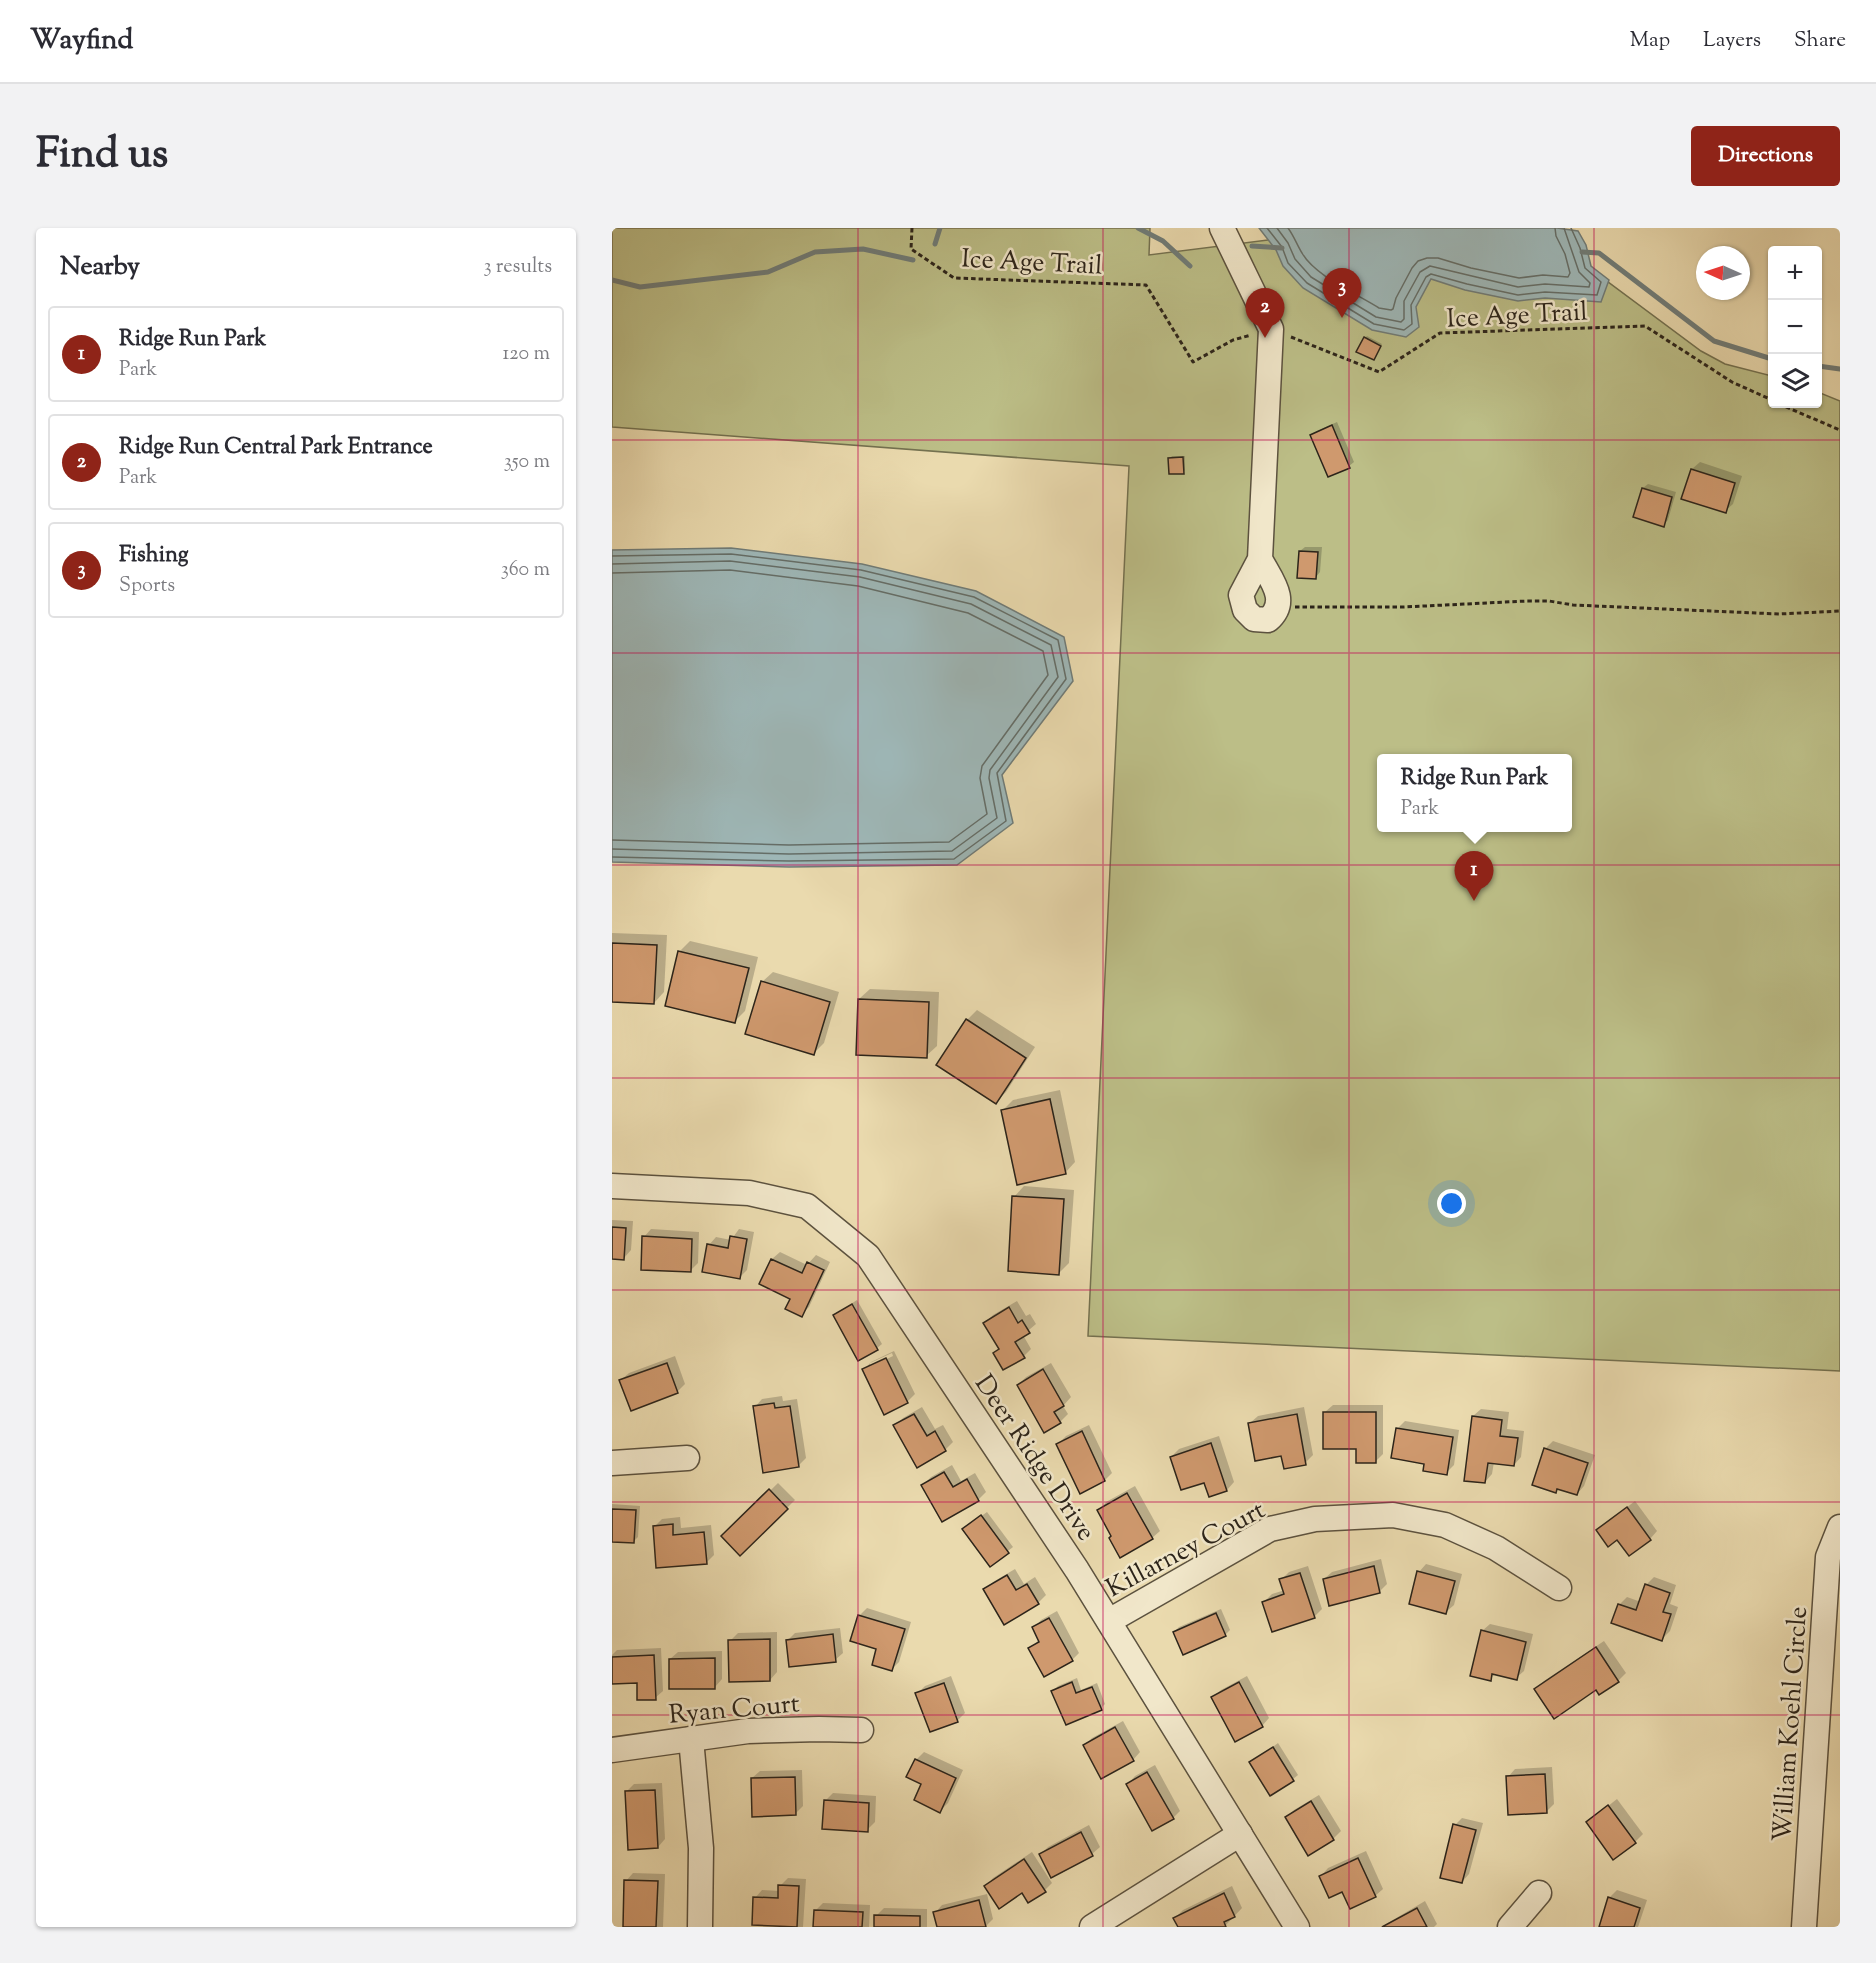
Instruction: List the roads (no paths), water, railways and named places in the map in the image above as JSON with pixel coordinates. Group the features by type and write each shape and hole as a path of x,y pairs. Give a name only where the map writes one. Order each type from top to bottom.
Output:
{"street":[{"path":"1222,228 1272,329 1260,560 1241,596 1245,610 1254,619 1268,620 1276,613 1279,604 1277,590 1260,560"},
{"name":"Deer Ridge Drive","path":"612,1186 749,1193 807,1206 868,1256 1071,1560 1298,1927"},
{"path":"612,1463 687,1458"},
{"name":"Killarney Court","path":"1109,1621 1270,1529 1315,1519 1393,1515 1445,1526 1496,1548 1559,1588"},
{"name":"William Koehl Circle","path":"1804,1927 1828,1557 1840,1527"},
{"name":"Ryan Court","path":"612,1750 748,1731 861,1730"},
{"path":"691,1739 701,1848 700,1927"},
{"path":"1092,1927 1240,1834"},
{"path":"1510,1927 1539,1893"}],"water":[{"path":"1259,228 1557,228 1578,231 1586,245 1591,266 1609,280 1601,302 1545,298 1518,301 1465,290 1431,279 1416,307 1419,327 1406,337 1372,330 1303,288 1283,266 1276,250"},
{"path":"731,548 862,564 976,591 1064,637 1073,681 1002,775 1013,823 957,865 789,867 612,862 612,550"}],"waterway":[{"path":"935,244 940,228"},
{"path":"1138,228 1163,241 1190,266"},
{"path":"1252,246 1282,248"},
{"path":"612,280 640,287 768,272 815,252 863,249 913,260"},
{"path":"1582,252 1599,253 1714,341 1768,358"},
{"path":"1822,367 1840,369"}],"place":[{"name":"Fishing","path":"1342,318"},
{"name":"Ridge Run Central Park Entrance","path":"1265,338"},
{"name":"Ridge Run Park","path":"1474,901"}]}
